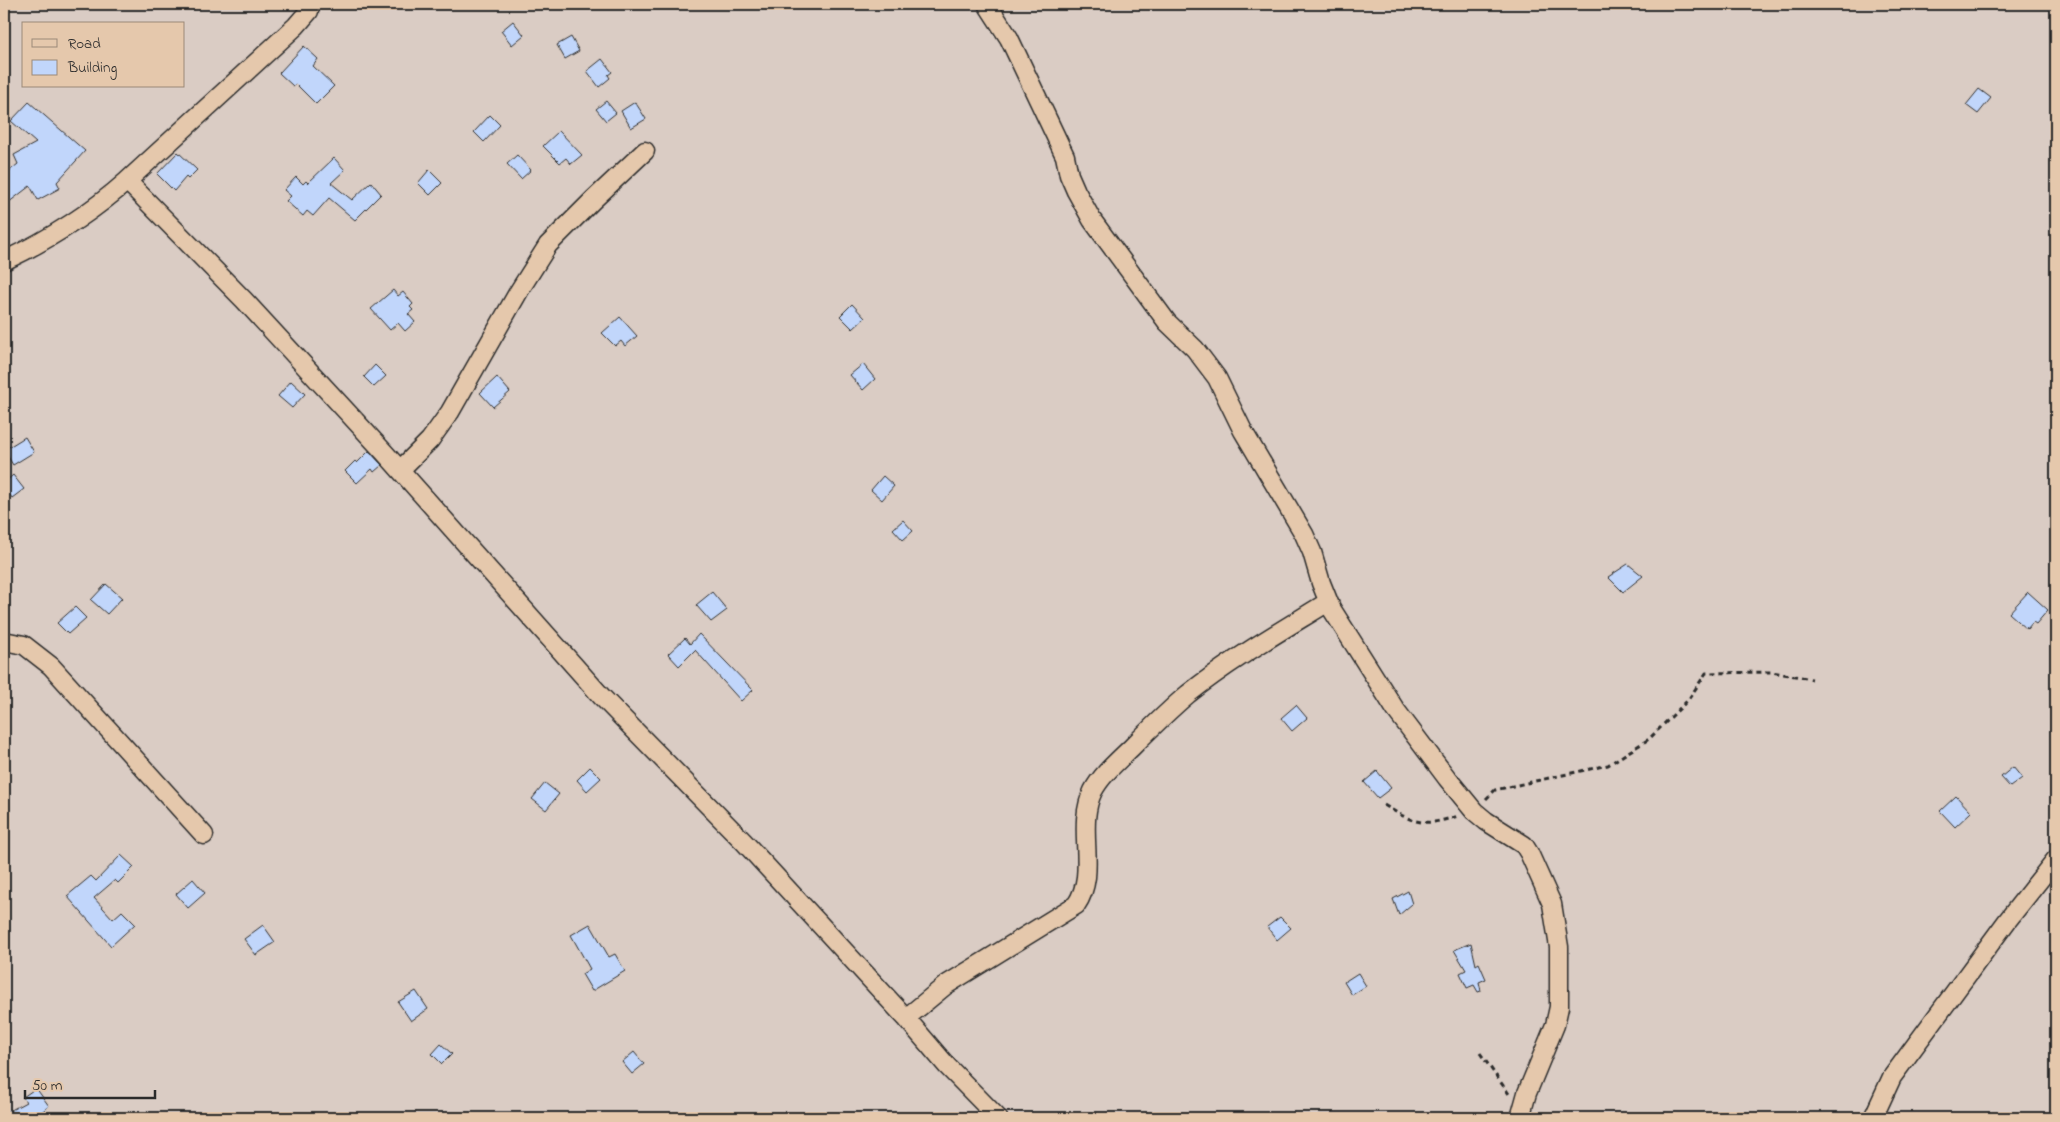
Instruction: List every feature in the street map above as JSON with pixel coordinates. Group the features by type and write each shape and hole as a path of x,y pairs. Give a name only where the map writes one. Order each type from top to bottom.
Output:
{"street":[{"path":"4,261 39,244 108,198 296,26 306,16 310,4"},
{"path":"987,4 1009,38 1039,99 1065,156 1069,175 1083,204 1167,322 1195,349 1217,378 1243,431 1304,534 1312,552 1328,602 1395,709 1446,778 1474,811 1518,841 1529,853 1552,904 1559,947 1560,990 1555,1025 1536,1069 1521,1114"},
{"path":"400,470 430,440 450,412 519,291 548,245 645,151"},
{"path":"127,181 244,300 400,470 602,697 744,842 906,1018 947,1066 998,1118"},
{"path":"906,1018 946,985 1076,905 1082,896 1087,878 1085,831 1089,802 1100,780 1168,710 1190,692 1230,663 1328,602"},
{"path":"4,641 24,645 51,666 204,835"},
{"path":"1872,1118 1892,1077 2007,921 2056,859"}],"path":[{"path":"1384,805 1407,819 1433,824 1474,811 1495,790 1608,765 1649,739 1688,700 1706,673 1772,672 1812,679"},
{"path":"1480,1053 1521,1114"}],"building":[{"path":"513,21 524,35 512,45 501,31"},
{"path":"571,37 579,51 565,59 557,45"},
{"path":"304,46 318,59 313,66 334,86 316,104 296,84 293,86 279,73"},
{"path":"602,59 612,72 608,75 610,78 599,87 587,71"},
{"path":"1979,89 1991,98 1978,114 1966,105"},
{"path":"606,101 616,113 606,121 596,109"},
{"path":"29,102 85,151 57,182 60,188 38,200 30,186 4,206 4,175 18,164 14,155 36,143 11,121"},
{"path":"635,102 646,119 631,128 621,111"},
{"path":"490,115 500,125 484,142 474,132"},
{"path":"559,131 582,155 571,164 566,158 560,163 543,146"},
{"path":"178,152 197,170 188,179 186,177 174,191 157,174"},
{"path":"517,155 531,170 521,179 507,164"},
{"path":"334,158 345,170 331,183 352,200 371,182 381,194 355,220 329,198 313,216 307,211 303,216 286,201 291,196 284,190 296,177 303,184 306,181 308,183"},
{"path":"429,170 442,183 430,195 418,183"},
{"path":"393,290 398,296 403,292 413,304 410,307 413,310 408,314 415,322 405,331 398,323 390,330 371,309"},
{"path":"852,304 865,318 853,329 840,316"},
{"path":"620,317 637,336 625,346 621,341 615,346 602,333"},
{"path":"863,364 875,379 863,390 850,375"},
{"path":"375,365 386,376 374,387 364,377"},
{"path":"497,377 510,392 493,407 480,393"},
{"path":"291,381 305,394 292,408 278,396"},
{"path":"25,437 34,452 13,465 4,450"},
{"path":"369,451 382,465 374,472 372,469 357,483 345,471 355,461 357,463"},
{"path":"13,475 24,489 12,498 4,487 4,483"},
{"path":"883,476 894,486 882,500 871,490"},
{"path":"903,520 913,531 903,540 893,529"},
{"path":"1628,564 1643,576 1623,592 1608,577"},
{"path":"106,584 122,598 107,614 91,600"},
{"path":"712,592 727,610 711,622 696,605"},
{"path":"2028,592 2048,610 2036,624 2033,622 2027,629 2009,613"},
{"path":"75,607 86,618 68,634 57,623"},
{"path":"699,634 753,690 741,701 695,650 679,666 668,654 685,638 690,644"},
{"path":"1296,705 1307,718 1292,731 1281,718"},
{"path":"590,767 601,778 587,791 577,780"},
{"path":"2013,767 2022,778 2010,787 2001,777"},
{"path":"1377,771 1391,788 1378,798 1364,782"},
{"path":"545,783 559,794 546,810 532,799"},
{"path":"1956,796 1971,812 1955,827 1940,811"},
{"path":"121,855 134,867 118,883 115,880 94,898 113,919 122,911 135,924 111,946 67,896 91,876 96,881"},
{"path":"193,879 205,893 188,908 176,894"},
{"path":"1408,891 1412,904 1399,915 1393,899"},
{"path":"1280,917 1291,928 1277,940 1267,927"},
{"path":"590,924 609,957 615,954 625,971 592,991 582,974 590,969 571,935"},
{"path":"263,925 275,942 256,955 244,939"},
{"path":"1471,943 1476,965 1479,963 1486,979 1479,982 1481,991 1478,992 1474,985 1467,988 1460,973 1466,970 1454,950"},
{"path":"1358,973 1366,986 1352,995 1344,982"},
{"path":"416,991 428,1009 411,1021 398,1002"},
{"path":"441,1044 452,1054 442,1064 432,1054"},
{"path":"634,1052 644,1064 632,1074 622,1062"},
{"path":"36,1088 49,1106 34,1118 4,1118 4,1114 26,1102 23,1097"}]}
